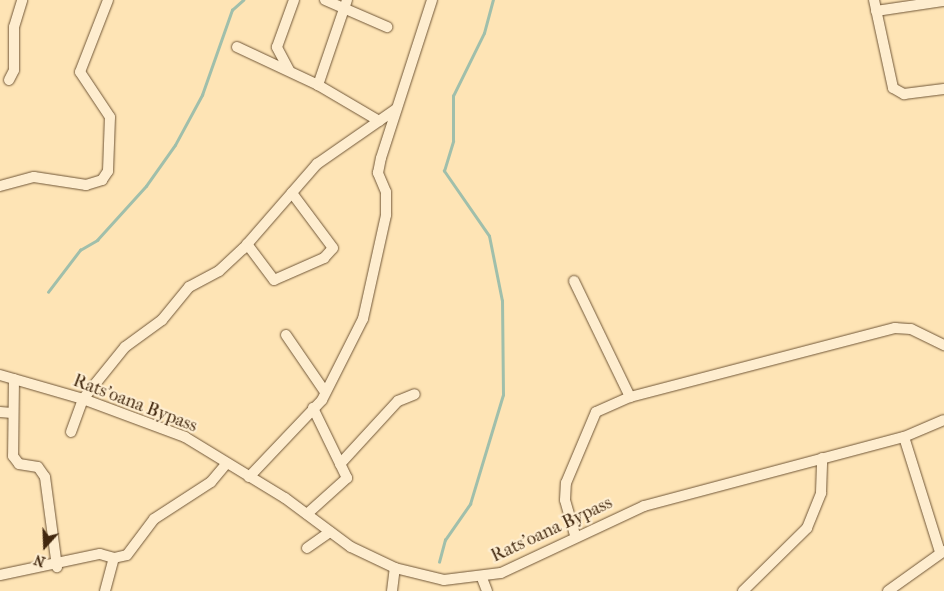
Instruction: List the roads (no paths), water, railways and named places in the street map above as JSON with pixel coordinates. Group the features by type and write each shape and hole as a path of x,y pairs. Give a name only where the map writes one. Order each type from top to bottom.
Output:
{"street":[{"path":"9,80 14,27 22,0"},
{"path":"0,186 34,177 86,185 102,180 108,171 110,117 80,72 108,0"},
{"path":"289,70 277,47 294,0"},
{"path":"325,0 345,4 387,27"},
{"path":"248,477 326,392 371,293 386,215 386,192 378,173 396,109 432,0"},
{"path":"874,0 893,88 904,94 944,89"},
{"path":"876,11 944,0"},
{"path":"318,85 345,4"},
{"path":"237,46 318,85 379,121"},
{"path":"71,432 83,399 125,347 162,320 189,287 219,270 247,244 317,164 396,109"},
{"path":"247,244 274,280 328,253 333,248 292,193"},
{"path":"574,281 630,397"},
{"path":"576,535 565,500 566,483 596,412 630,397 895,328 911,329 944,345"},
{"path":"286,335 326,392"},
{"name":"Rats'oana Bypass","path":"0,375 83,399 185,437 308,514 330,532 395,568 444,580 482,578 644,506 904,437 944,420"},
{"path":"14,379 12,413 13,456 19,464 38,467 45,477 57,567"},
{"path":"340,464 398,401 415,394"},
{"path":"308,514 347,478 313,408"},
{"path":"0,412 12,413"},
{"path":"888,591 942,552 904,437"},
{"path":"743,591 807,528 821,493 822,458"},
{"path":"0,575 57,567 100,554 114,558 127,555 154,519 211,482 226,464"},
{"path":"307,548 330,532"},
{"path":"105,591 114,558"},
{"path":"392,591 395,568"},
{"path":"482,578 487,591"}],"waterway":[{"path":"48,292 80,250 97,240 146,186 175,145 202,95 232,10 243,0"},
{"path":"439,562 445,540 470,504 503,395 502,301 489,236 444,171 453,141 453,96 484,33 493,0"}]}
